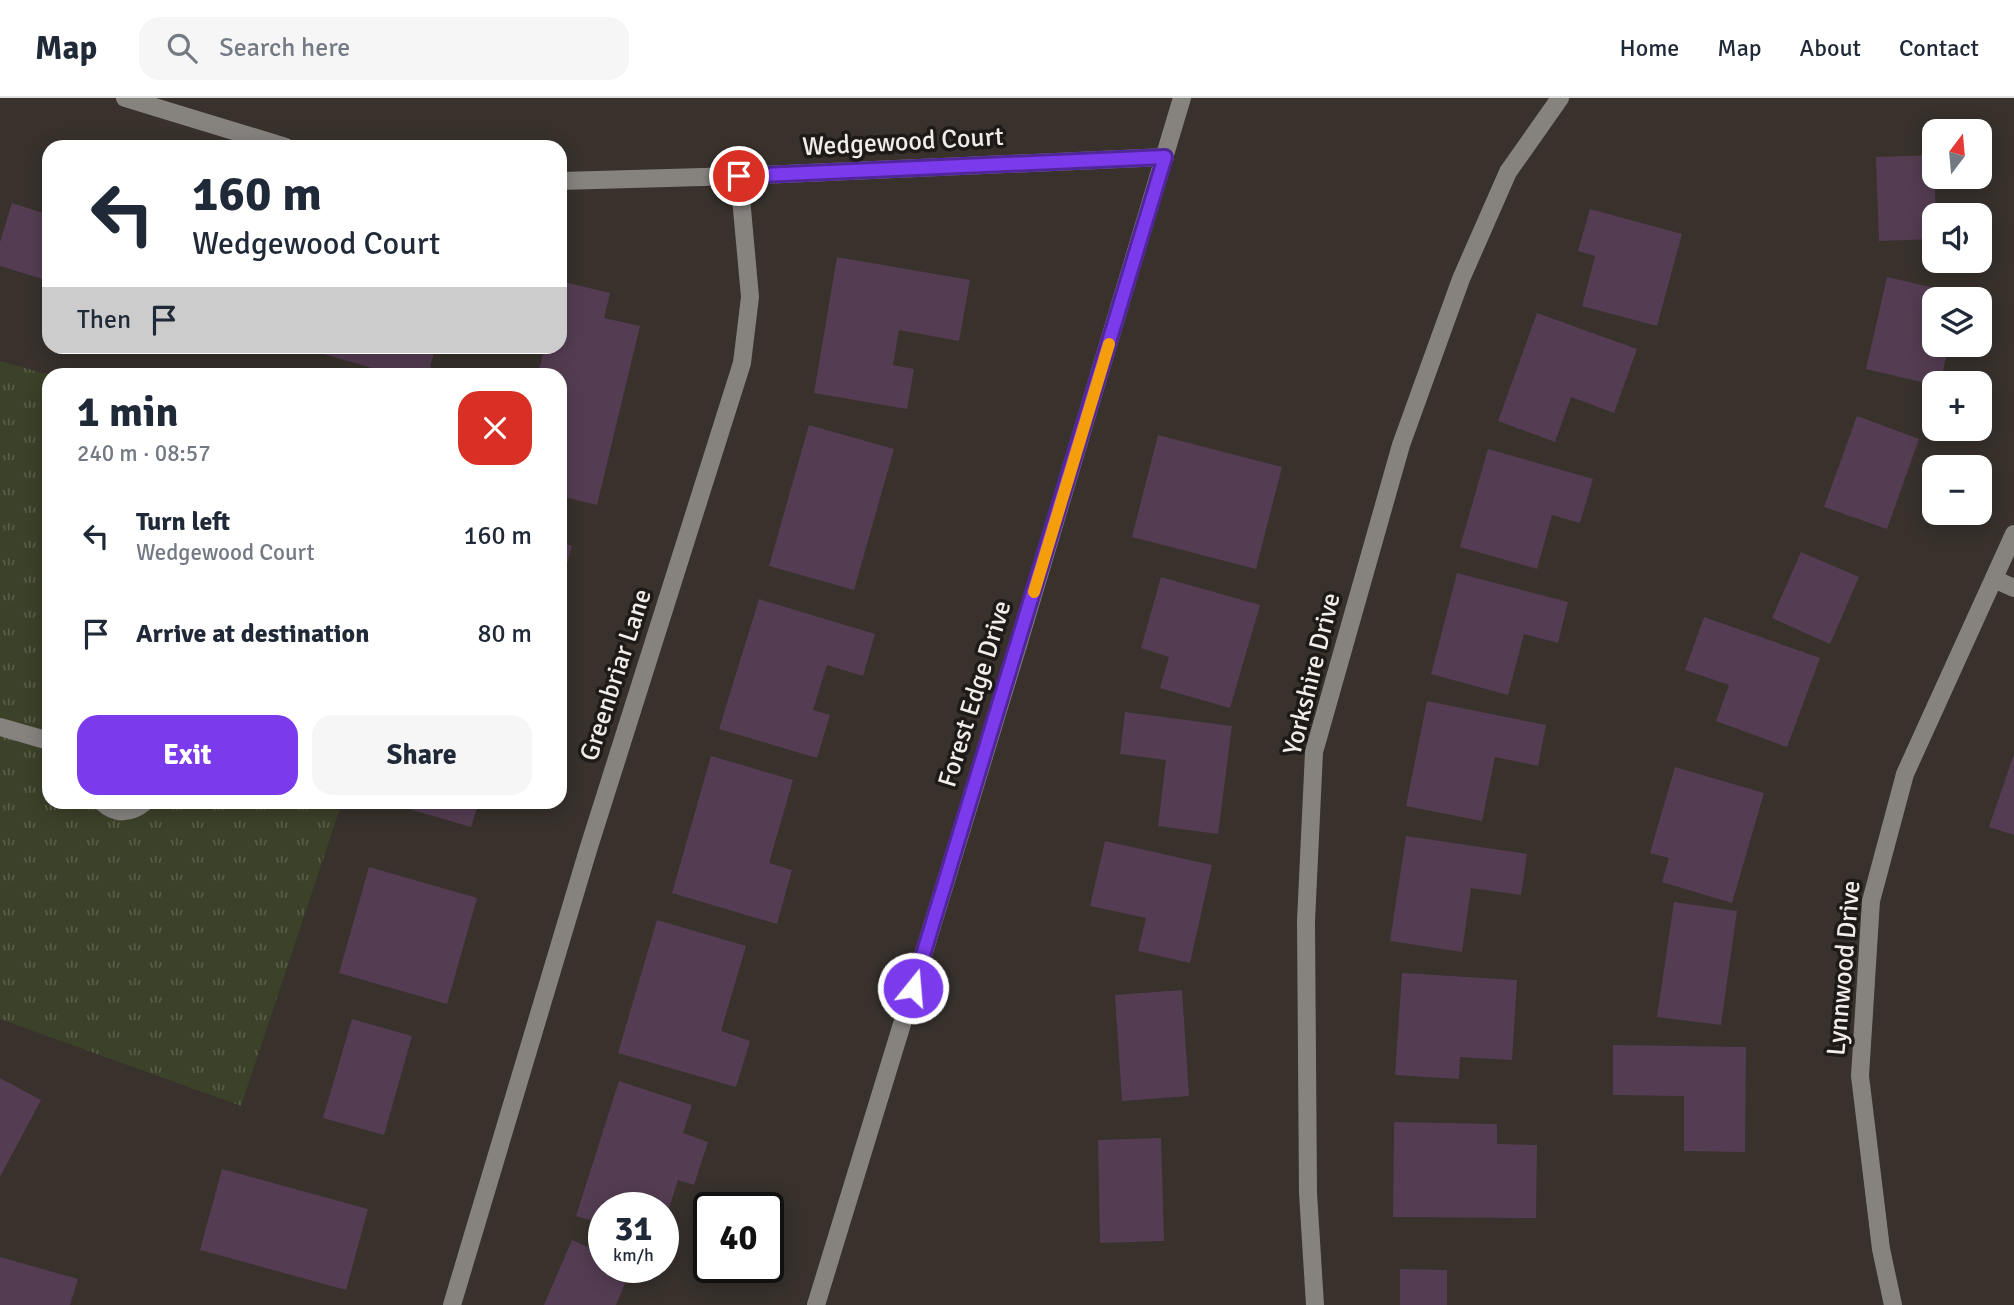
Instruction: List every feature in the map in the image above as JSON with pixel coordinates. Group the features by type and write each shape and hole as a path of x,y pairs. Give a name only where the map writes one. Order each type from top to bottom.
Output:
{"street":[{"path":"125,98 263,140"},
{"name":"Forest Edge Drive","path":"816,1305 1022,632 1181,98"},
{"name":"Yorkshire Drive","path":"1315,1305 1308,1193 1306,921 1314,752 1401,445 1461,279 1508,172 1560,98"},
{"name":"Wedgewood Court","path":"567,181 1165,157"},
{"name":"Greenbriar Lane","path":"452,1305 588,850 742,363 750,298 739,176"},
{"name":"Lynnwood Drive","path":"1893,1305 1881,1249 1860,1076 1871,901 1905,774 2014,534"},
{"path":"1994,579 2014,588"},
{"path":"0,727 42,739"},
{"path":"112,809 125,812 134,809"}],"green space":[{"path":"0,361 42,373 42,809 340,809 241,1106 0,1019"}],"building":[{"path":"1922,155 1922,189 1935,189 1935,203 1922,203 1922,239 1879,241 1876,157"},
{"path":"12,203 42,213 42,279 0,266 0,242"},
{"path":"1590,209 1682,234 1657,326 1582,306 1595,256 1578,251"},
{"path":"837,257 970,280 959,341 899,330 893,365 914,369 907,409 814,393"},
{"path":"1887,277 1931,287 1922,287 1922,357 1946,357 1943,371 1922,371 1922,382 1866,369"},
{"path":"567,283 610,293 604,318 640,326 597,505 567,498 567,368 540,368 543,354 567,354"},
{"path":"1537,313 1637,349 1614,413 1571,397 1555,442 1498,421"},
{"path":"323,354 434,354 430,367 433,368 372,368"},
{"path":"1857,416 1919,439 1887,529 1824,507"},
{"path":"809,425 894,449 854,590 769,566"},
{"path":"1158,435 1282,467 1256,569 1132,537"},
{"path":"1488,449 1593,479 1580,523 1552,515 1537,569 1460,547"},
{"path":"567,544 572,546 567,564"},
{"path":"1801,552 1859,577 1830,644 1772,618"},
{"path":"1457,573 1568,602 1558,643 1524,634 1508,695 1431,674"},
{"path":"1161,577 1260,605 1230,708 1160,688 1169,657 1141,648"},
{"path":"759,599 875,634 863,676 827,665 813,710 830,715 817,758 719,729"},
{"path":"1704,617 1820,658 1787,747 1716,721 1729,685 1685,670"},
{"path":"1427,701 1546,725 1538,766 1495,757 1482,821 1406,806"},
{"path":"1125,712 1232,726 1218,834 1158,826 1166,760 1120,754"},
{"path":"2014,754 2014,835 1989,827"},
{"path":"711,756 793,780 769,863 792,870 777,924 672,893"},
{"path":"1675,767 1764,793 1732,903 1662,882 1669,858 1650,853"},
{"path":"409,809 477,809 471,827"},
{"path":"1406,836 1527,854 1521,895 1471,888 1462,952 1390,941"},
{"path":"1105,841 1212,865 1190,963 1138,951 1146,918 1090,906"},
{"path":"369,867 477,898 447,1004 339,973"},
{"path":"1674,902 1737,911 1721,1025 1657,1017"},
{"path":"657,920 746,946 721,1031 750,1041 736,1087 618,1053"},
{"path":"1402,973 1517,980 1512,1060 1460,1057 1459,1079 1395,1075"},
{"path":"1182,990 1189,1096 1122,1101 1115,995"},
{"path":"352,1019 412,1036 384,1135 323,1118"},
{"path":"1613,1045 1746,1047 1745,1152 1684,1151 1684,1096 1613,1095"},
{"path":"0,1078 41,1100 0,1177"},
{"path":"619,1081 692,1105 683,1133 708,1142 694,1185 678,1180 674,1192 588,1192 588,1219 576,1216"},
{"path":"1394,1122 1497,1124 1497,1144 1537,1145 1536,1218 1393,1217"},
{"path":"1161,1138 1164,1241 1100,1243 1098,1140"},
{"path":"222,1169 368,1209 346,1290 200,1250"},
{"path":"572,1240 588,1247 588,1283 625,1283 616,1305 544,1305"},
{"path":"0,1257 78,1279 70,1305 0,1305"},
{"path":"1400,1269 1447,1270 1447,1305 1400,1305"}],"slow traffic":[{"path":"1034,592 1109,344"}],"route":[{"path":"739,176 1165,157 913,988"}]}
